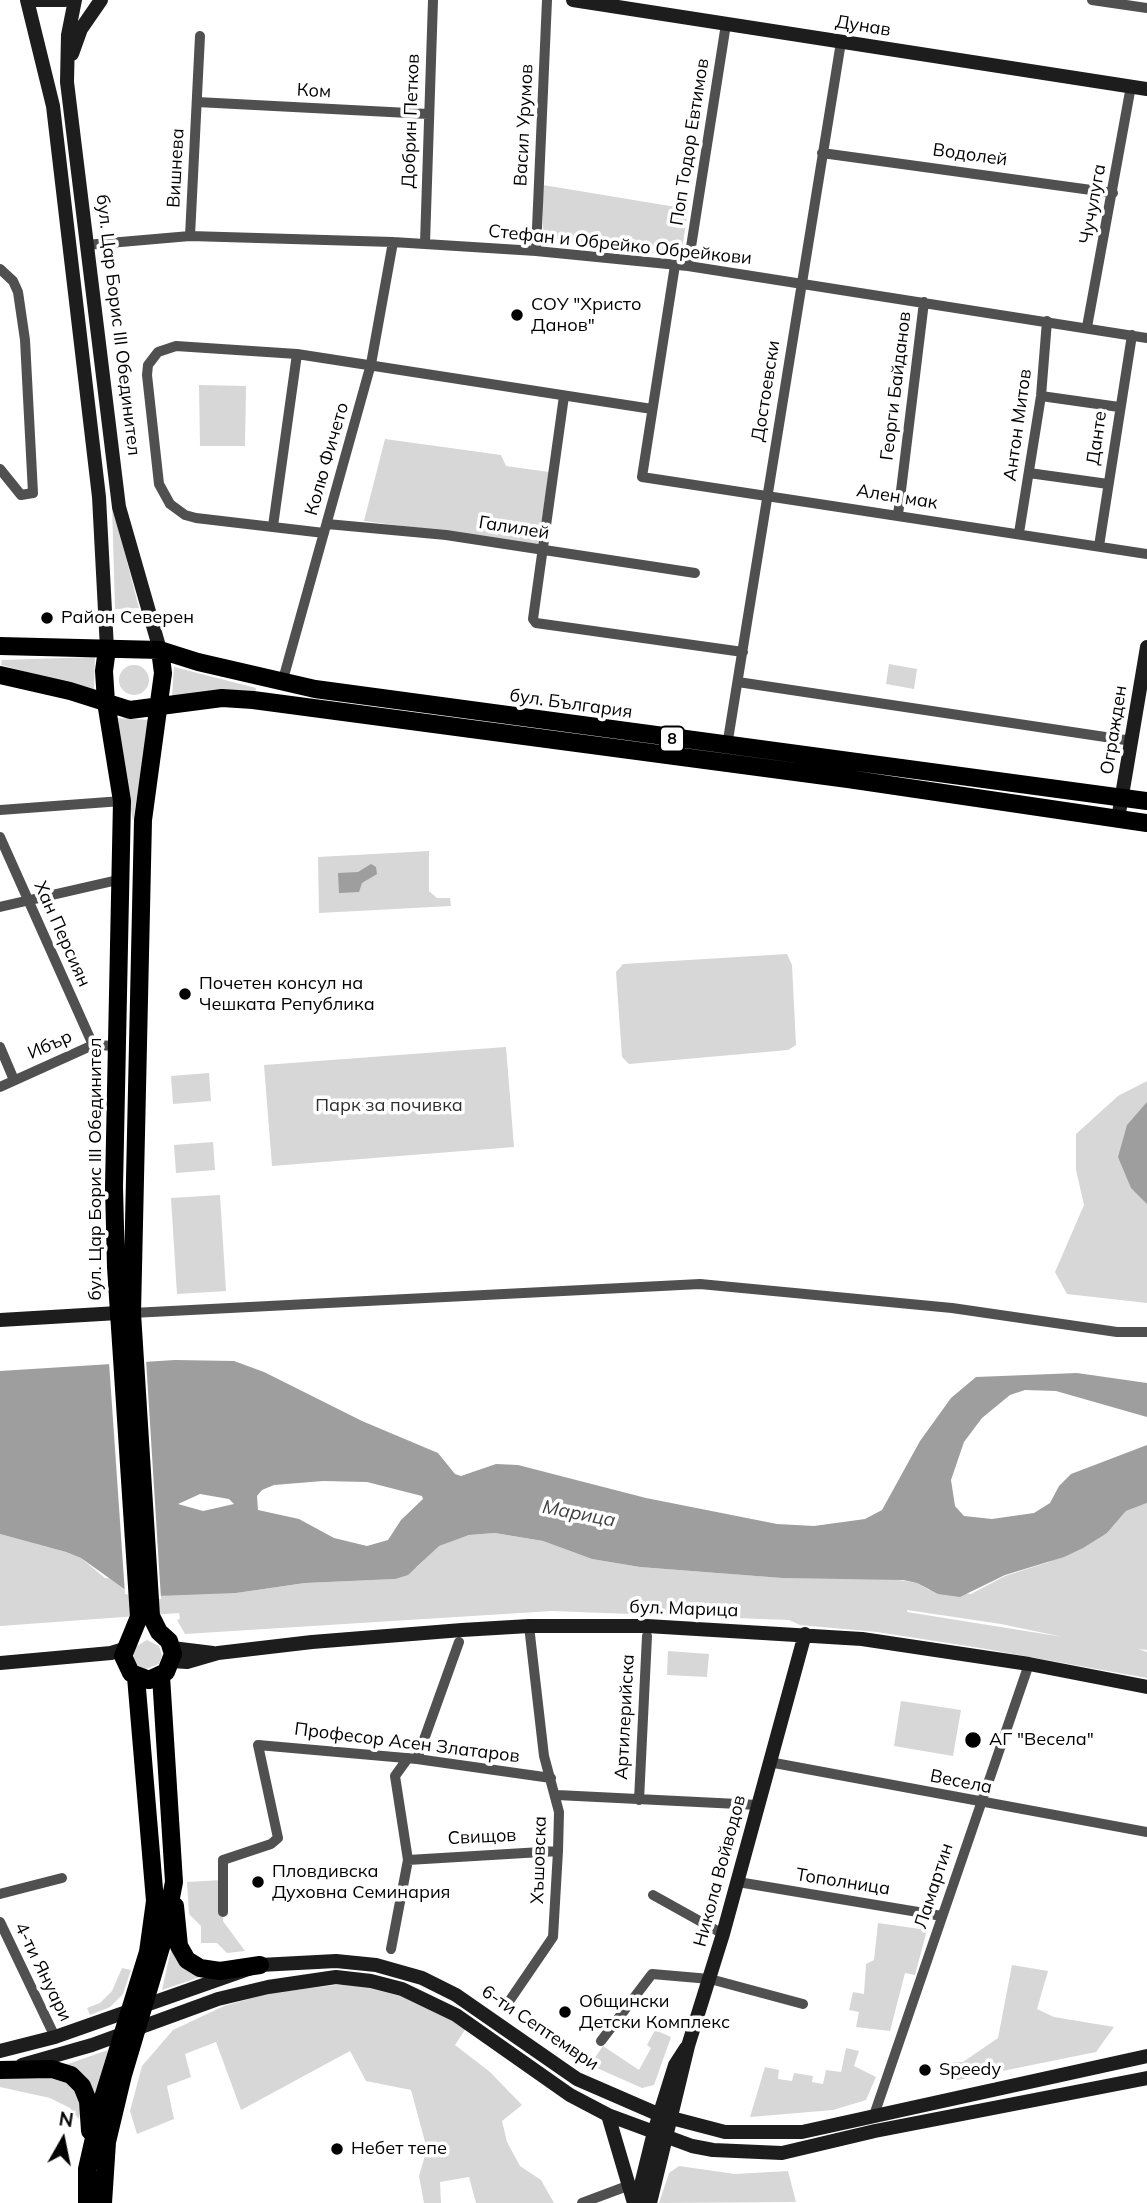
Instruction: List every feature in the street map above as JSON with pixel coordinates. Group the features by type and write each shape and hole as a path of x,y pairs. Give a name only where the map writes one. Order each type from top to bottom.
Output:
{"main road":[{"path":"65,0 29,0 53,106 99,497 107,649"},
{"name":"бул. Цар Борис III Обединител","path":"75,0 66,72 119,507 160,650 163,673 143,820 125,1313"},
{"path":"66,72 81,29 101,0"},
{"name":"Дунав","path":"573,0 1147,89"},
{"name":"8","path":"0,646 160,650"},
{"name":"Огражден","path":"1118,820 1147,647"},
{"name":"бул. Цар Борис III Обединител","path":"107,649 104,671 106,702 122,801 114,1187 145,1617 126,1655 155,1901 138,2014"},
{"name":"бул. България","path":"160,650 282,683 727,746 1147,801"},
{"name":"8","path":"0,675 130,710 222,698 253,701 848,779 1147,824"},
{"path":"0,1320 125,1313"},
{"name":"бул. Цар Борис III Обединител","path":"145,1617 159,1632 172,1655"},
{"name":"бул. Марица","path":"172,1655 529,1626 647,1626 862,1639 1029,1664 1147,1687"},
{"path":"0,1663 126,1655 145,1630 159,1632"},
{"name":"Никола Войводов","path":"660,2134 710,1979 805,1634"},
{"path":"126,1655 149,1679 161,1676 172,1655"},
{"name":"бул. Цар Борис III Обединител","path":"88,2203 87,2169 125,2042 138,2014 174,1882 161,1676"},
{"path":"174,1882 179,1946 187,1960 200,1968 220,1971 260,1965"},
{"name":"6-ти Септември","path":"138,2014 260,1965 336,1961 376,1965 422,1978 464,2000 577,2079 666,2116 725,2132 775,2134 873,2119 1147,2056"},
{"name":"6-ти Септември","path":"0,2051 138,2014 268,1987 336,1977 372,1981 402,1989 456,2015 561,2089 608,2116 713,2150 782,2153 875,2131 1147,2078"},
{"path":"0,2070 125,2042"},
{"name":"бул. Цар Борис III Обединител","path":"103,2203 107,2142 125,2042"},
{"path":"0,2070 52,2069 71,2075 82,2086 88,2101 87,2169"},
{"path":"608,2116 634,2203"},
{"path":"640,2203 639,2193 660,2134"},
{"path":"650,2203 660,2134"}],"street":[{"name":"Добрин Петков","path":"425,243 433,0"},
{"name":"Васил Урумов","path":"536,251 547,0"},
{"path":"1092,0 1147,8"},
{"name":"Поп Тодор Евтимов","path":"688,266 726,24"},
{"name":"Вишнева","path":"190,236 200,36"},
{"name":"Достоевски","path":"727,746 841,42"},
{"name":"Чучулуга","path":"1087,327 1131,86"},
{"name":"Ком","path":"197,102 429,114"},
{"name":"Водолей","path":"822,153 1113,193"},
{"name":"Стефан и Обрейко Обрейкови","path":"86,245 190,236 425,243 536,251 688,266 1147,338"},
{"name":"Колю Фичето","path":"282,683 370,364 393,242"},
{"path":"273,526 297,354 652,409 675,265"},
{"path":"0,269 13,281 18,292 25,340 34,489 29,496 21,495 0,469"},
{"name":"Георги Байданов","path":"898,515 924,302"},
{"name":"Антон Митов","path":"1019,533 1041,396 1047,321"},
{"name":"Данте","path":"1099,546 1132,335"},
{"name":"Галилей","path":"297,354 176,346 158,352 147,375 159,484 170,504 185,515 273,526 446,535 695,573"},
{"path":"564,396 531,614 536,623 743,652"},
{"path":"1041,396 1119,407"},
{"name":"Ален мак","path":"652,409 642,477 1147,554"},
{"path":"1029,473 1108,484"},
{"path":"738,682 1132,741"},
{"path":"0,810 122,801"},
{"name":"Хан Персиян","path":"0,837 93,1045"},
{"path":"0,908 122,879"},
{"name":"Ибър","path":"0,1087 93,1045 117,1046"},
{"path":"0,1047 14,1080"},
{"path":"125,1313 699,1284 952,1308 1117,1332 1147,1332"},
{"name":"Хъшовска","path":"510,2000 553,1937 558,1851 557,1795 544,1756 529,1626"},
{"name":"Артилерийска","path":"639,1800 647,1636"},
{"path":"391,1949 408,1860 395,1776 412,1758 460,1642"},
{"name":"Ламартин","path":"873,2119 918,1996 979,1803 1029,1664"},
{"name":"Професор Асен Златаров","path":"223,1912 223,1860 271,1844 278,1838 258,1745 412,1758 551,1778"},
{"name":"Весела","path":"769,1762 1147,1832"},
{"path":"557,1795 758,1805"},
{"name":"Свищов","path":"408,1860 558,1851"},
{"path":"0,1894 62,1878"},
{"name":"Тополница","path":"738,1882 942,1916"},
{"path":"653,1895 723,1934"},
{"name":"4-ти Януари","path":"0,1922 55,2037"},
{"path":"601,2040 652,1974 710,1979 803,2004"},
{"path":"582,2203 630,2185"}],"green space":[{"path":"543,185 688,209 681,257 543,237"},
{"path":"199,385 246,386 245,446 200,446"},
{"path":"385,439 501,455 506,466 549,472 538,544 364,521"},
{"path":"112,504 139,608 115,609"},
{"path":"95,657 94,691 1,665 2,660"},
{"path":"889,664 917,669 914,689 886,684"},
{"path":"134,665 145,669 149,680 145,691 134,695 123,691 119,680 123,669"},
{"path":"174,667 256,688 255,694 172,697"},
{"path":"118,718 150,720 133,821 129,799"},
{"path":"429,851 429,891 437,898 450,898 451,906 319,913 318,857"},
{"path":"787,954 792,965 796,1045 788,1050 629,1064 622,1057 616,972 623,964"},
{"name":"Парк за почивка","path":"506,1047 514,1147 272,1166 264,1065"},
{"path":"209,1073 211,1101 173,1104 171,1076"},
{"path":"1147,1081 1147,1303 1067,1294 1055,1272 1084,1205 1076,1170 1076,1134 1118,1096"},
{"path":"213,1142 215,1170 176,1173 174,1145"},
{"path":"220,1195 226,1291 177,1294 171,1198"},
{"path":"1147,1503 1147,1650 1138,1649 1147,1652 1147,1678 877,1632 800,1625 789,1620 552,1611 185,1634 177,1620 180,1619 179,1613 0,1626 0,1534 81,1558 105,1578 236,1593 305,1583 395,1579 417,1567 438,1546 469,1535 495,1533 543,1541 592,1559 640,1567 782,1578 893,1579 917,1583 929,1590 971,1594 1005,1576 1049,1562 1107,1533 1126,1511","holes":["907,1610 1001,1624 1063,1637"]},
{"path":"147,1640 159,1646 162,1655 159,1664 146,1669 137,1665 133,1657 135,1647"},
{"path":"668,1651 709,1654 707,1677 667,1675"},
{"path":"901,1701 961,1710 953,1756 894,1746"},
{"path":"222,1880 223,1921 245,1951 227,1953 217,1943 201,1943 201,1926 189,1914 187,1882"},
{"path":"878,1923 927,1930 915,1975 905,1973 890,2031 856,2027 859,2012 849,2010 853,1992 864,1994 866,1964 874,1960"},
{"path":"171,1949 203,1976 162,1990"},
{"path":"1012,1965 1048,1971 1037,2009 1054,2017 1114,2027 1096,2052 953,2081 952,2062 963,2062 998,2038"},
{"path":"122,1968 131,1970 123,1994 110,2007 90,2015 87,2008 100,2003 112,1991"},
{"path":"352,1983 400,1992 466,2028 455,2045 490,2072 522,2105 502,2121 507,2142 520,2166 541,2180 554,2203 476,2203 469,2177 440,2182 441,2203 424,2203 419,2176 427,2149 411,2090 366,2081 350,2051 241,2110 216,2042 185,2054 191,2077 167,2086 174,2119 137,2134 130,2111 142,2066 173,2030 224,2006 270,1993"},
{"path":"655,2030 671,2037 654,2085 642,2088 590,2065 603,2046 639,2070 651,2048 647,2045"},
{"path":"846,2048 859,2051 854,2066 876,2077 866,2100 833,2110 750,2117 765,2067 779,2070 778,2079 792,2081 794,2073 813,2076 812,2082 823,2084 826,2070 841,2072"},
{"path":"108,2050 95,2098 65,2065"},
{"path":"42,2075 73,2083 82,2103 79,2119 70,2108 50,2098 0,2087 0,2077"},
{"path":"679,2166 735,2174 788,2171 796,2202 659,2203 669,2173"}],"water":[{"path":"371,864 376,867 377,874 362,883 359,892 339,893 338,873 358,872"},
{"path":"1147,1102 1147,1204 1131,1188 1118,1157 1127,1125"},
{"name":"Марица","path":"175,1360 234,1361 264,1372 362,1421 438,1453 455,1474 461,1476 496,1464 518,1465 646,1498 777,1524 814,1526 865,1519 882,1510 920,1441 951,1398 976,1377 1077,1373 1147,1383 1147,1417 1056,1391 1025,1390 1010,1395 982,1418 964,1442 951,1480 955,1506 964,1516 992,1519 1034,1513 1050,1503 1059,1486 1071,1474 1147,1445 1147,1503 1126,1511 1107,1533 1083,1548 1064,1557 1005,1575 960,1597 938,1594 917,1583 903,1580 782,1578 640,1567 592,1559 543,1541 495,1533 469,1535 439,1546 408,1575 395,1579 305,1583 236,1593 156,1596 130,1593 81,1558 66,1552 0,1534 0,1371","holes":["323,1481 367,1482 422,1496 423,1499 401,1520 388,1540 367,1546 334,1538 299,1519 258,1510 257,1496 262,1490 274,1485","200,1494 229,1499 234,1504 203,1511 178,1504"]}],"pier":[{"path":"146,1359 161,1599 125,1594 109,1362"}],"place":[{"name":"СОУ \"Христо Данов\"","path":"517,315"},
{"name":"Район Северен","path":"47,618"},
{"name":"Почетен консул на Чешката Република","path":"185,994"},
{"name":"АГ \"Весела\"","path":"973,1740"},
{"name":"Пловдивска Духовна Семинария","path":"258,1882"},
{"name":"Общински Детски Комплекс","path":"565,2012"},
{"name":"Speedy","path":"925,2070"},
{"name":"Небет тепе","path":"337,2149"}]}
